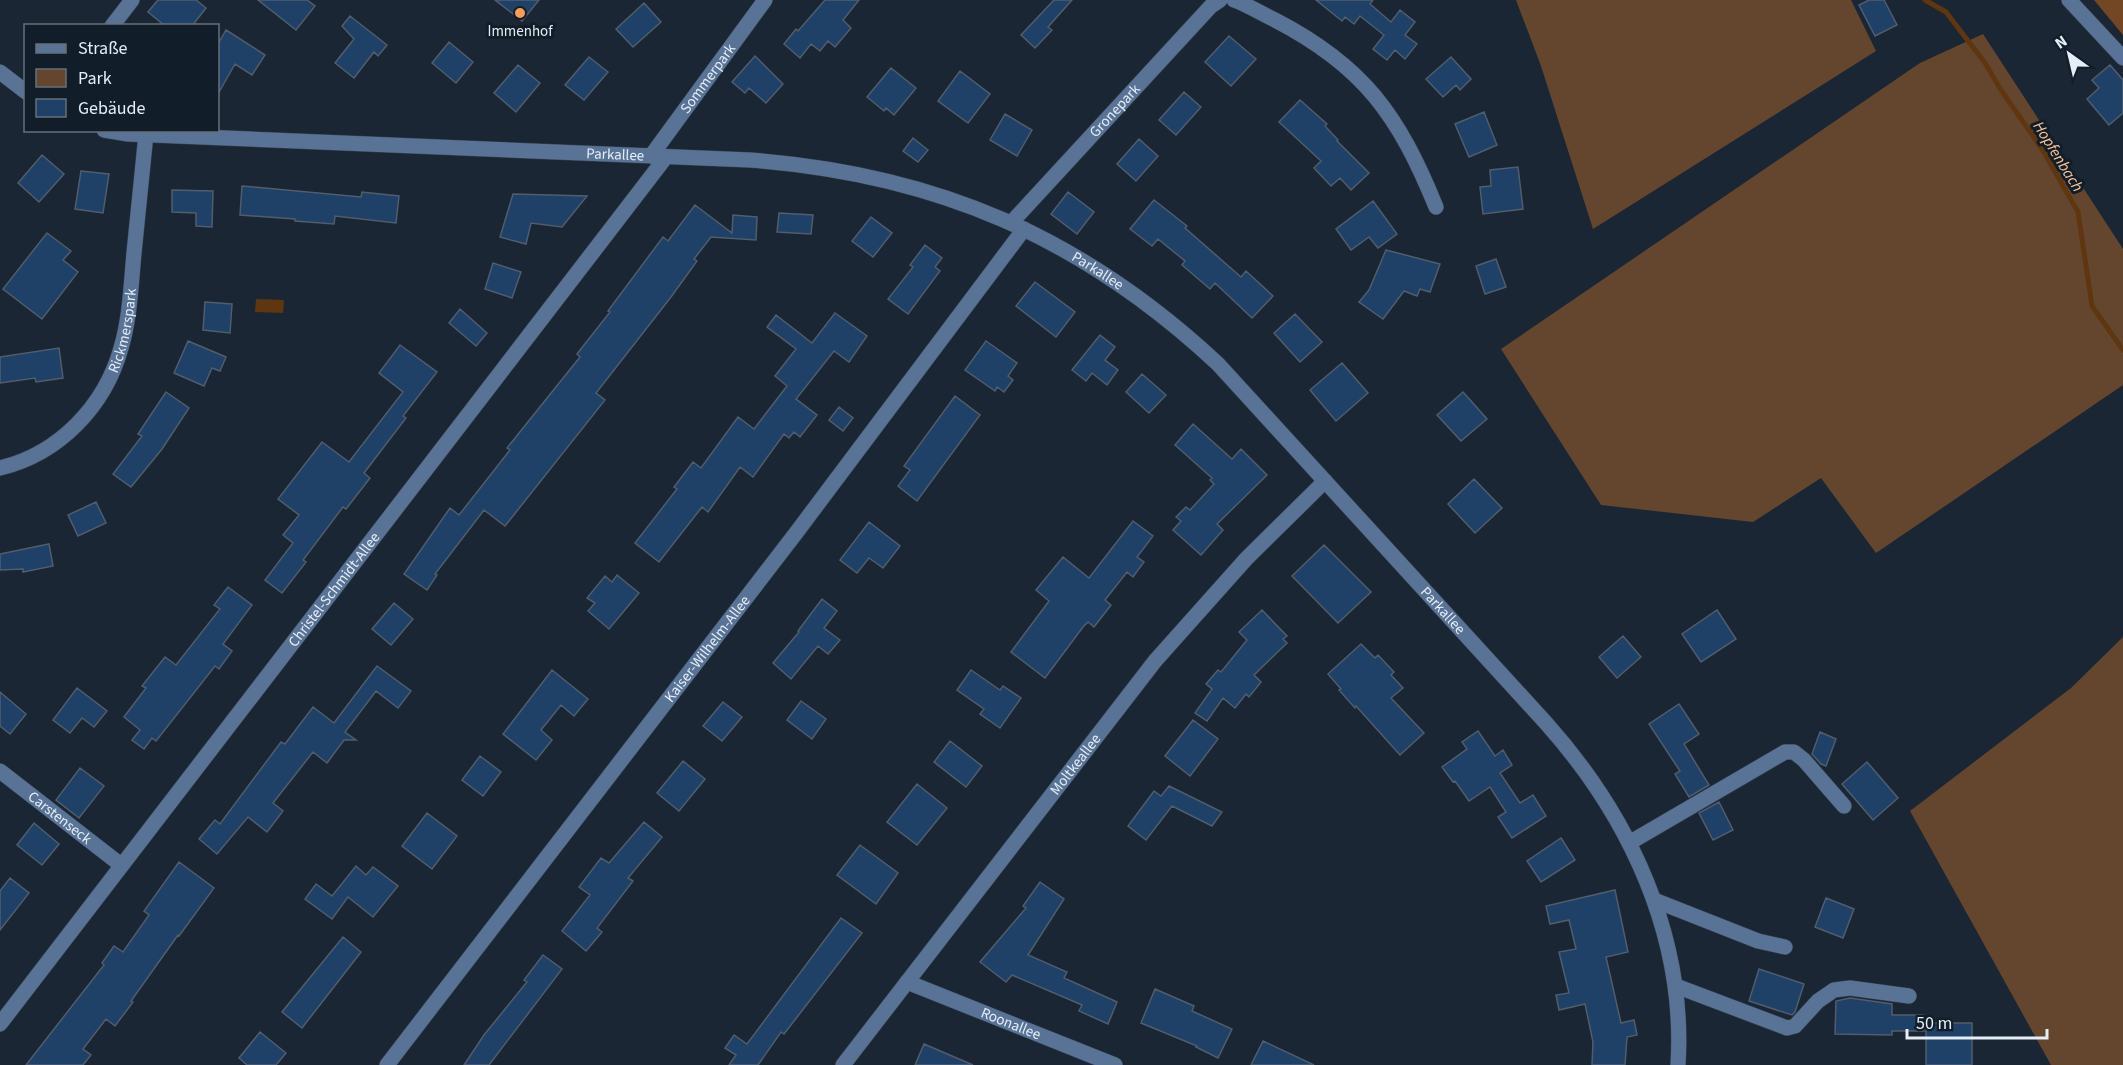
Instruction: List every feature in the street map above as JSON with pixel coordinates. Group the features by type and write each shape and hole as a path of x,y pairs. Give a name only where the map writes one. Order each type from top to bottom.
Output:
{"street":[{"path":"114,24 132,0"},
{"name":"Sommerpark","path":"658,157 765,0"},
{"name":"Gronepark","path":"1017,226 1211,6 1220,0"},
{"path":"1234,0 1312,41 1335,57 1366,85 1388,112 1407,141 1436,207"},
{"path":"2069,0 2123,58"},
{"path":"0,72 24,90"},
{"name":"Parkallee","path":"125,132 788,163 862,174 934,193 1017,226 1101,271 1162,314 1218,364 1558,736 1601,794 1629,843 1654,900 1671,958 1676,986 1678,1065"},
{"name":"Rickmerspark","path":"0,468 19,463 41,453 65,435 93,405 115,366 121,350 128,315 146,134"},
{"name":"Christel-Schmidt-Allee","path":"0,1024 658,157"},
{"name":"Kaiser-Wilhelm-Allee","path":"387,1065 796,533 1017,226"},
{"name":"Moltkeallee","path":"843,1065 1155,661 1246,559 1326,481"},
{"path":"1629,843 1785,752 1794,752 1804,760 1844,806"},
{"name":"Carstenseck","path":"0,771 122,866"},
{"path":"1654,900 1758,941 1785,947"},
{"name":"Roonallee","path":"907,982 1115,1065"},
{"path":"1676,986 1787,1028 1795,1026 1818,1001 1834,990 1850,988 1909,996"}],"green space":[{"path":"1516,0 1851,0 1876,51 1593,229 1541,66"},
{"path":"1983,34 2123,249 2123,385 1876,553 1821,478 1753,522 1601,505 1501,349 1920,63"},
{"path":"2123,637 2123,1065 2051,1065 1910,811 2071,688"}],"shaded area":[{"path":"2094,0 2123,0 2123,35"},
{"path":"256,299 284,300 283,313 255,312"}],"building":[{"path":"158,0 196,0 206,8 194,24 163,24 148,12"},
{"path":"258,0 307,0 315,6 296,30"},
{"name":"Immenhof","path":"495,0 539,0 522,21"},
{"path":"825,0 859,0 843,20 851,28 835,47 828,41 820,51 811,44 800,58 784,44"},
{"path":"1054,0 1072,0 1048,27 1052,30 1035,48 1021,35"},
{"path":"1316,0 1373,0 1370,4 1391,22 1400,10 1415,22 1405,35 1417,44 1405,59 1395,50 1387,60 1373,49 1384,35 1360,16 1354,24 1345,17 1342,21"},
{"path":"1869,0 1884,0 1897,25 1875,36 1859,5"},
{"path":"644,3 661,22 633,47 616,29"},
{"path":"350,16 387,45 378,56 374,52 354,78 335,63 354,39 342,26"},
{"path":"226,30 265,55 252,75 235,64 219,92 219,42"},
{"path":"1229,36 1256,59 1231,86 1205,62"},
{"path":"449,42 473,62 456,83 432,63"},
{"path":"755,56 783,84 766,103 749,88 745,93 732,82"},
{"path":"589,57 608,72 584,100 565,85"},
{"path":"1451,57 1471,79 1460,90 1456,85 1443,97 1426,79"},
{"path":"518,65 540,83 516,112 494,93"},
{"path":"2110,65 2123,80 2123,113 2109,125 2087,99 2099,88 2092,80"},
{"path":"891,68 916,88 894,115 886,108 884,111 867,97"},
{"path":"960,71 990,94 968,123 938,101"},
{"path":"1184,92 1201,107 1176,135 1159,120"},
{"path":"1300,100 1327,124 1325,126 1337,141 1369,173 1351,190 1340,178 1331,186 1314,168 1321,161 1279,122"},
{"path":"1484,112 1497,145 1469,157 1455,124"},
{"path":"1005,114 1032,130 1017,156 990,140"},
{"path":"913,138 928,150 918,162 903,151"},
{"path":"1139,139 1158,156 1136,181 1117,164"},
{"path":"42,155 64,174 39,202 18,183"},
{"path":"1518,167 1523,209 1483,214 1480,187 1491,186 1490,170"},
{"path":"81,171 109,174 103,213 75,209"},
{"path":"242,186 361,197 362,192 399,196 396,223 335,216 334,224 240,215"},
{"path":"172,190 213,191 212,227 196,226 196,213 172,212"},
{"path":"1068,192 1094,212 1077,234 1051,214"},
{"path":"513,194 587,196 562,227 531,223 526,244 500,237"},
{"path":"1154,200 1187,226 1185,228 1241,277 1246,271 1273,296 1252,318 1215,283 1210,289 1182,265 1185,261 1158,239 1152,246 1130,229"},
{"path":"1373,201 1397,234 1378,248 1369,237 1351,250 1336,229"},
{"path":"695,205 732,233 733,215 757,217 756,240 711,237 694,259 697,261 671,297 596,393 605,400 505,526 484,510 435,574 437,575 427,590 404,574 450,508 459,515 510,450 507,448 580,357 577,354 663,237 668,241"},
{"path":"779,213 813,215 811,234 777,232"},
{"path":"871,217 892,233 873,257 852,241"},
{"path":"47,233 71,251 63,260 78,272 42,319 3,289"},
{"path":"925,245 942,258 935,267 940,271 908,314 888,299 913,267 910,265"},
{"path":"1386,250 1440,264 1430,292 1420,289 1417,296 1404,291 1383,319 1359,302 1369,290"},
{"path":"1496,259 1506,287 1485,294 1476,266"},
{"path":"493,263 521,272 512,298 485,289"},
{"path":"1035,282 1075,312 1056,337 1016,306"},
{"path":"205,302 232,304 230,333 203,330"},
{"path":"460,309 487,333 476,346 449,323"},
{"path":"835,313 867,336 849,362 834,351 796,399 817,415 800,437 794,432 789,438 784,434 753,477 740,467 708,512 702,507 659,562 635,543 677,489 674,487 693,462 701,468 738,417 754,429 787,386 775,376 796,349 767,327 776,315 812,343"},
{"path":"1295,314 1322,342 1300,362 1274,333"},
{"path":"1100,335 1115,347 1105,360 1118,370 1107,385 1092,373 1086,381 1072,370"},
{"path":"188,341 226,357 220,371 212,368 204,386 174,373"},
{"path":"986,341 1017,363 1008,376 1013,380 1004,392 997,387 995,391 965,370"},
{"path":"400,345 437,372 403,416 406,418 364,473 370,478 346,509 343,507 303,560 306,562 282,593 265,580 293,543 283,535 299,515 278,499 322,442 349,462 403,392 379,373"},
{"path":"59,348 63,378 36,382 35,378 0,383 0,357"},
{"path":"1342,363 1368,393 1336,421 1310,390"},
{"path":"1142,374 1166,395 1149,413 1126,392"},
{"path":"166,392 189,408 162,449 131,487 113,474 142,436 138,434"},
{"path":"1463,392 1487,419 1461,441 1437,415"},
{"path":"955,396 980,415 917,501 898,486 910,470 904,466"},
{"path":"839,407 853,418 843,431 829,420"},
{"path":"1193,424 1232,459 1241,449 1267,475 1217,524 1223,530 1201,555 1173,530 1181,521 1176,517 1186,507 1190,510 1214,484 1210,480 1212,478 1175,445"},
{"path":"1474,479 1502,508 1475,533 1448,504"},
{"path":"96,502 106,523 78,536 68,515"},
{"path":"1133,521 1153,536 1137,557 1144,562 1133,577 1127,572 1105,600 1111,605 1094,627 1088,622 1083,627 1045,678 1011,652 1049,601 1036,590 1063,557 1089,578"},
{"path":"869,522 900,546 883,568 869,558 857,573 840,560"},
{"path":"49,544 53,566 23,572 23,569 0,570 0,554"},
{"path":"1324,545 1371,592 1338,623 1292,576"},
{"path":"617,575 639,593 609,629 588,611 595,603 587,598 605,576 612,582"},
{"path":"228,587 252,605 223,644 232,651 219,669 215,666 156,741 152,738 144,749 132,740 140,730 124,717 146,688 142,686 165,657 176,665 220,609 214,605"},
{"path":"822,599 837,611 824,628 840,640 828,654 818,646 791,679 773,663"},
{"path":"394,603 413,619 391,645 372,629"},
{"path":"1262,610 1287,636 1283,639 1287,643 1254,675 1261,682 1249,697 1246,694 1235,708 1223,698 1207,721 1195,713 1212,689 1206,684 1218,670 1221,672 1247,640 1239,632"},
{"path":"1717,610 1736,639 1701,662 1682,634"},
{"path":"1623,636 1641,657 1617,678 1599,657"},
{"path":"1361,644 1375,658 1378,655 1394,672 1391,675 1403,688 1391,698 1424,733 1400,755 1339,690 1341,689 1328,674"},
{"path":"377,666 411,691 398,708 376,691 345,732 356,740 344,740 327,763 313,752 273,803 283,811 267,832 248,817 217,854 199,839 215,820 220,824 281,742 285,744 313,707 334,723"},
{"path":"552,670 588,699 574,716 561,705 541,730 552,740 536,760 503,734"},
{"path":"971,670 1000,690 1003,686 1021,698 1000,728 980,714 984,709 957,690"},
{"path":"77,688 107,711 94,727 82,718 70,733 53,720"},
{"path":"0,692 26,714 10,734 0,726"},
{"path":"801,701 826,719 812,739 787,720"},
{"path":"723,702 742,717 722,741 703,726"},
{"path":"1679,704 1699,734 1684,744 1709,785 1689,797 1675,774 1680,771 1649,724"},
{"path":"1193,720 1218,739 1190,776 1165,756"},
{"path":"1478,731 1495,756 1503,750 1512,765 1500,773 1520,803 1533,795 1546,816 1512,838 1498,817 1506,812 1490,787 1469,801 1442,767 1467,749 1462,742"},
{"path":"1820,732 1836,739 1826,766 1812,754"},
{"path":"950,741 982,766 966,787 934,762"},
{"path":"480,756 501,772 483,796 462,780"},
{"path":"683,761 705,779 679,811 657,793"},
{"path":"1867,762 1898,798 1873,820 1842,784"},
{"path":"80,768 104,786 79,818 56,800"},
{"path":"917,784 947,808 917,845 887,822"},
{"path":"1169,786 1222,812 1212,826 1172,806 1146,840 1128,826 1154,791 1161,796"},
{"path":"1719,802 1733,830 1713,840 1699,813"},
{"path":"427,813 457,836 432,869 402,846"},
{"path":"644,822 662,837 628,878 633,881 597,928 602,932 586,951 562,931 590,895 579,887 601,858 609,863"},
{"path":"34,823 59,844 42,865 17,845"},
{"path":"1561,838 1575,860 1541,882 1527,861"},
{"path":"860,845 898,873 876,904 837,875"},
{"path":"179,862 214,888 178,935 115,1026 106,1019 83,1049 91,1055 83,1065 26,1065 104,965 102,963 114,946 123,952 149,915 144,911"},
{"path":"356,866 366,875 373,867 398,886 373,917 348,897 332,919 305,899 316,884 332,896"},
{"path":"10,878 29,893 0,930 0,891"},
{"path":"1040,882 1064,899 1028,955 1067,972 1064,978 1117,1002 1108,1024 1079,1011 1082,1005 1012,975 1006,982 980,962 1026,908 1023,906"},
{"path":"1615,890 1628,952 1606,957 1621,1023 1634,1020 1637,1035 1627,1037 1625,1065 1592,1065 1593,1042 1585,1004 1559,1010 1556,995 1569,993 1559,952 1576,949 1569,920 1550,924 1546,906"},
{"path":"1826,898 1854,909 1843,938 1815,927"},
{"path":"841,918 862,933 784,1034 781,1032 758,1065 729,1065 736,1055 725,1048 734,1035 747,1044"},
{"path":"343,937 361,952 302,1028 282,1012"},
{"path":"543,955 562,969 489,1065 464,1065 484,1035 527,982 524,980"},
{"path":"1759,969 1804,984 1792,1015 1749,1001"},
{"path":"1155,989 1194,1006 1192,1011 1232,1029 1218,1058 1197,1046 1141,1023"},
{"path":"1850,998 1892,1004 1892,1015 1924,1015 1924,1031 1892,1031 1892,1035 1835,1034 1836,1001"},
{"path":"1926,1023 1972,1023 1972,1065 1926,1065"},
{"path":"260,1032 286,1053 276,1065 247,1065 239,1058"},
{"path":"1263,1041 1314,1065 1251,1065"},
{"path":"924,1044 973,1065 915,1065"}],"waterway":[{"name":"Hopfenbach","path":"1925,0 1946,12 1985,63 2042,149 2078,212 2092,306 2123,350"}],"place":[{"name":"Immenhof","path":"520,13"}]}
